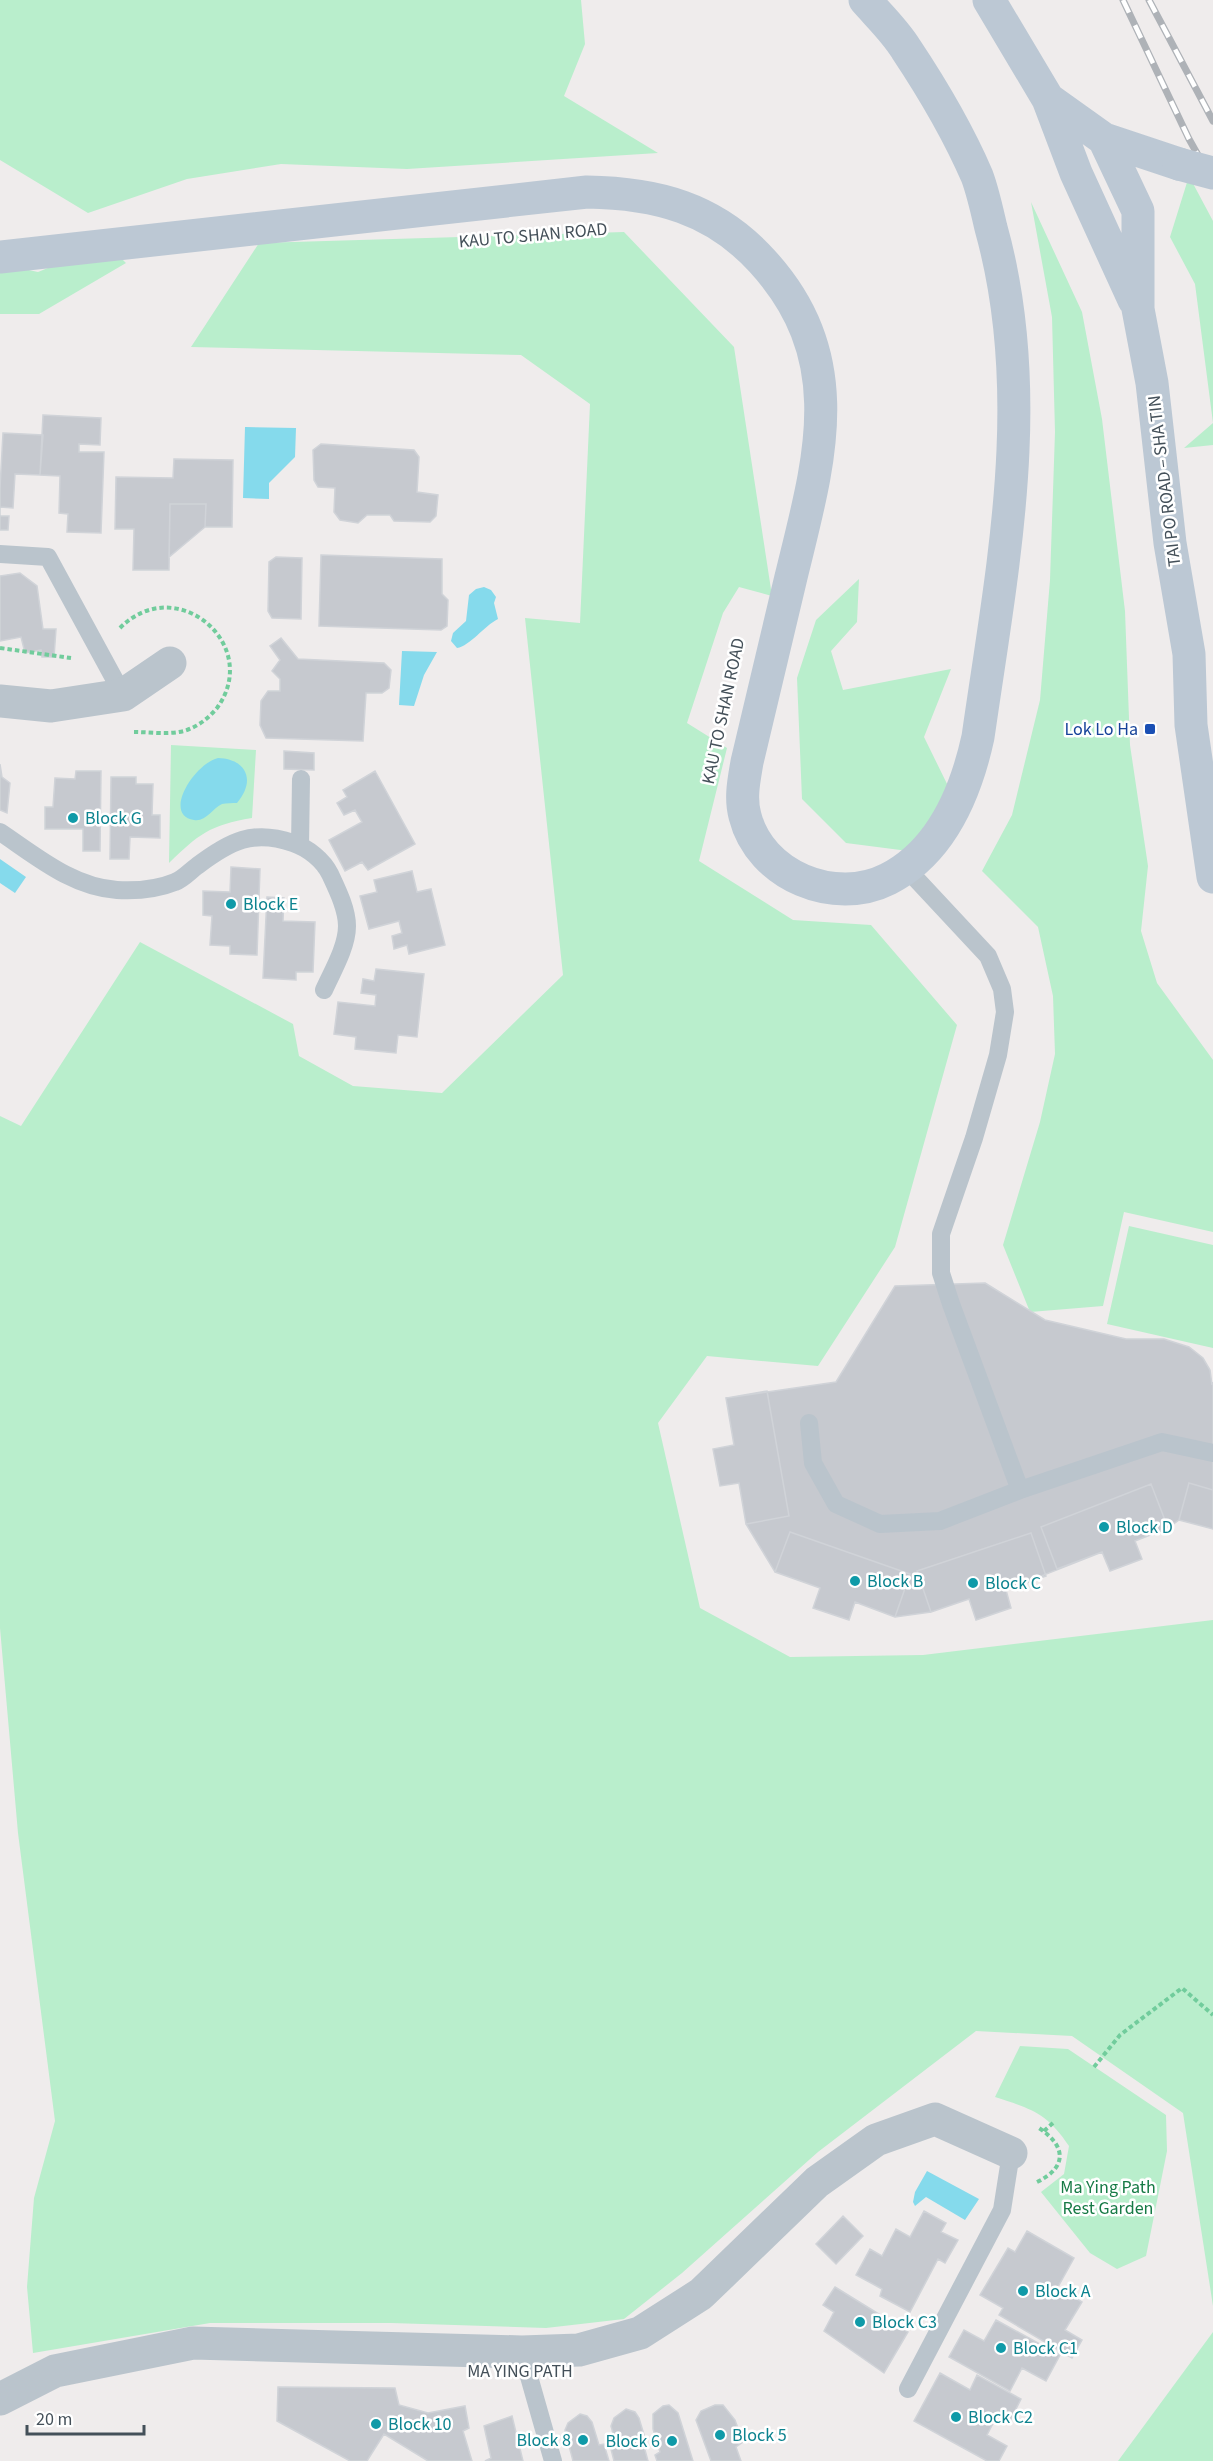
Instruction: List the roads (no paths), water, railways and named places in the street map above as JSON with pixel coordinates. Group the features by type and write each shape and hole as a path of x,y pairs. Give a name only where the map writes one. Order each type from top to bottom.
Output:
{"street":[{"name":"KAU TO SHAN ROAD","path":"0,257 587,192 624,192 661,199 694,211 725,229 751,249 773,273 791,300 816,356 823,415 814,482 747,762 742,802 745,819 762,849 774,862 804,882 852,889 872,886 890,878 928,846 950,815 971,768 978,737 1012,487 1015,369 1010,315 1002,267 977,177 950,123 906,48 865,0"},
{"name":"TAI PO ROAD – SHA TIN","path":"989,0 1048,99 1076,173 1138,309"},
{"name":"TAI PO ROAD – SHA TIN","path":"1048,99 1104,139 1179,165 1213,173"},
{"name":"TAI PO ROAD – SHA TIN","path":"1104,139 1138,211 1138,309 1152,383 1170,543 1189,654 1191,725 1213,877"},
{"name":"TAI PO ROAD – SHA TIN","path":"1189,654 1213,689"},
{"path":"0,700 51,706 123,695 170,663"},
{"path":"1213,883 1213,898"},
{"name":"MA YING PATH","path":"0,2399 55,2371 193,2343 522,2352 579,2350 640,2333 701,2294 817,2182 876,2140 935,2119 1011,2153"}],"lane":[{"path":"0,554 48,557 123,695"},
{"path":"300,846 301,779"},
{"path":"0,832 66,875 92,886 117,890 148,889 177,882 225,848 249,837 272,836 300,846 325,863 339,894 347,926 339,954 324,990"},
{"path":"905,867 988,956 1002,989 1005,1012 998,1055 974,1138 946,1215 939,1252 941,1273 951,1304 1020,1490"},
{"path":"809,1423 813,1463 836,1504 880,1524 940,1521 1020,1490 1162,1443 1213,1453"},
{"path":"908,2389 1002,2210 1011,2153"},
{"path":"522,2352 553,2461"}],"water":[{"path":"245,427 296,428 295,457 269,483 269,499 243,498"},
{"path":"484,587 491,590 496,597 494,603 498,619 467,644 457,648 451,641 453,633 466,621 469,595 476,589"},
{"path":"402,651 437,652 424,675 414,706 399,705"},
{"path":"218,758 236,762 242,767 247,779 243,795 237,803 222,804 202,819 194,820 185,816 181,809 181,800 185,789 200,770"},
{"path":"0,859 26,877 15,893 0,883"},
{"path":"927,2171 979,2199 965,2220 926,2197 915,2206 913,2202 915,2192"}],"railway":[{"path":"1123,0 1189,139 1213,182"},
{"path":"1149,0 1213,121"}],"place":[{"name":"Lok Lo Ha","path":"1150,729"},
{"name":"Block G","path":"73,818"},
{"name":"Block E","path":"231,904"},
{"name":"Block D","path":"1104,1527"},
{"name":"Block B","path":"855,1581"},
{"name":"Block C","path":"973,1583"},
{"name":"Block A","path":"1023,2291"},
{"name":"Block C3","path":"860,2322"},
{"name":"Block C1","path":"1001,2348"},
{"name":"Block C2","path":"956,2417"},
{"name":"Block 10","path":"376,2424"},
{"name":"Block 5","path":"720,2435"},
{"name":"Block 8","path":"583,2440"},
{"name":"Block 6","path":"672,2441"}],"park label":[{"name":"Ma Ying Path Rest Garden","path":"1108,2197"}]}
